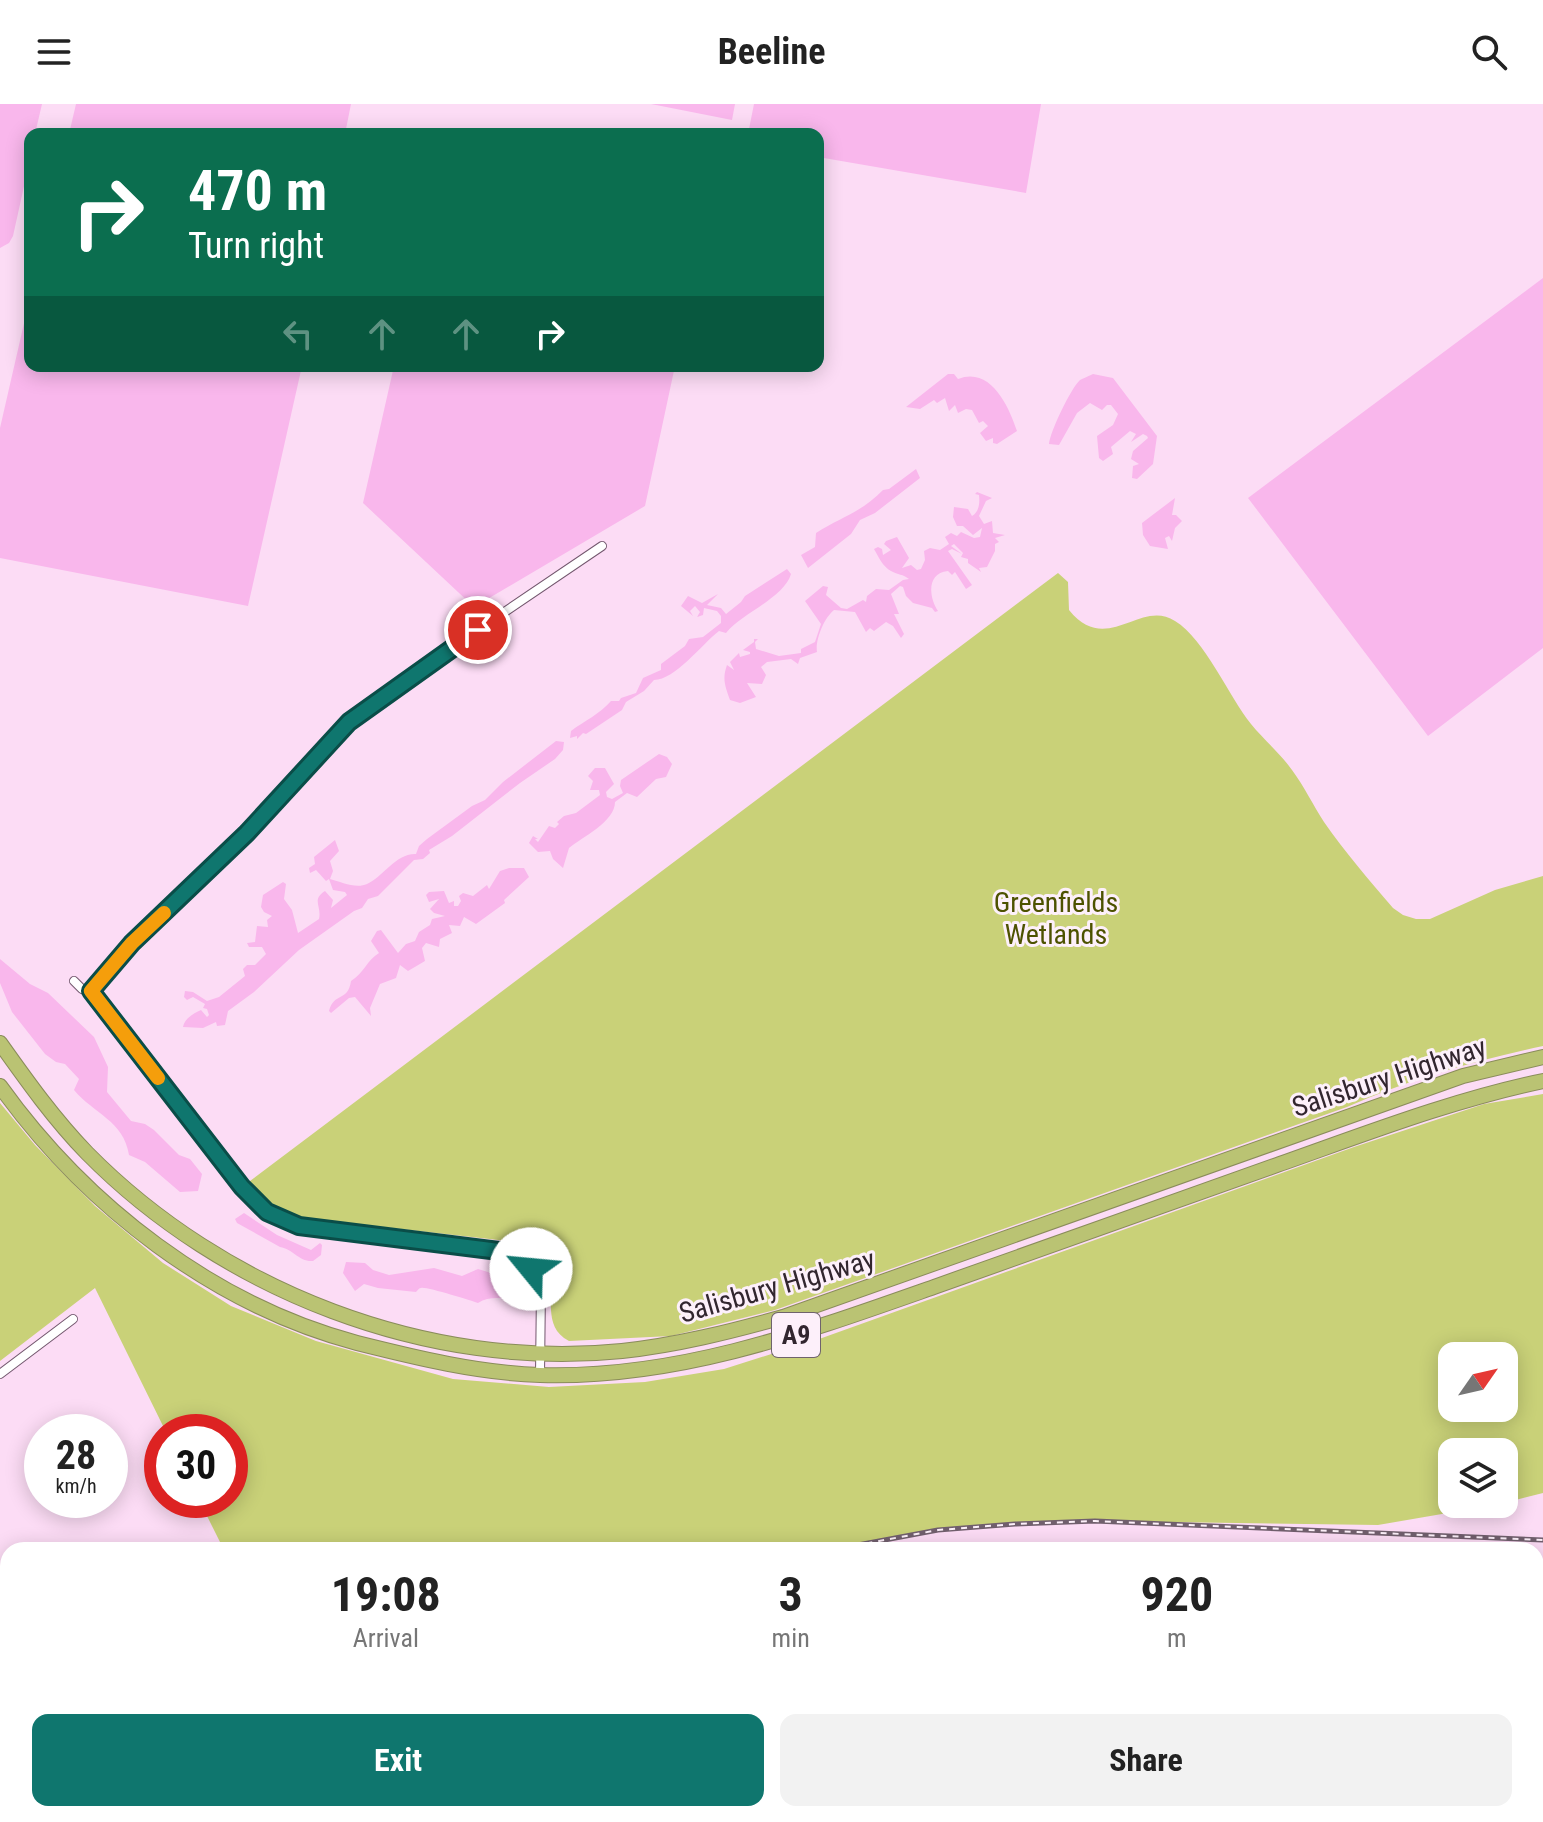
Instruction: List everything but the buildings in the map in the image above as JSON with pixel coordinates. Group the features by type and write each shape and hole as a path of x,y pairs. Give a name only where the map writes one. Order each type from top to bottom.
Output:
{"highway":[{"name":"Salisbury Highway","path":"0,1043 34,1091 87,1153 148,1208 217,1255 290,1294 368,1323 448,1343 540,1353 620,1351 688,1341 783,1317 1463,1076 1543,1057"},
{"name":"Salisbury Highway","path":"0,1086 41,1139 100,1199 154,1243 254,1304 327,1335 406,1356 479,1369 540,1375 650,1369 767,1344 1411,1118 1543,1081"}],"street":[{"path":"91,991 132,943 247,833 349,722 602,546"},
{"path":"74,981 82,989 91,991 242,1187 267,1212 299,1226 499,1251 527,1263 541,1287 540,1375"},
{"path":"0,1374 73,1319"}],"green space":[{"name":"Greenfields Wetlands","path":"1058,573 1068,582 1069,610 1083,623 1110,628 1149,616 1162,616 1186,629 1251,724 1301,782 1340,844 1393,908 1403,915 1430,919 1495,890 1543,876 1543,1046 1419,1079 775,1310 671,1336 569,1341 558,1332 552,1320 548,1279 542,1265 529,1252 507,1241 286,1216 263,1197 242,1187"},
{"path":"1543,1094 1543,1493 1518,1499 1518,1438 1438,1438 1438,1515 1378,1525 1095,1521 1015,1524 946,1530 883,1542 220,1542 208,1518 248,1518 248,1414 157,1414 95,1288 0,1361 0,1103 35,1145 95,1206 163,1263 231,1306 316,1341 453,1379 549,1387 645,1382 724,1369 822,1338 1354,1147 1484,1104"}],"shaded area":[{"path":"0,104 42,104 36,128 24,128 24,186 13,236 9,243 0,248"},
{"path":"76,104 351,104 346,128 70,128"},
{"path":"651,104 735,104 732,120"},
{"path":"754,104 1041,104 1026,193 824,158 824,128 749,128"},
{"path":"1543,278 1543,648 1428,736 1248,498"},
{"path":"24,323 24,372 301,372 248,606 0,558 0,428"},
{"path":"393,372 674,372 645,506 474,607 363,503"},
{"path":"948,374 954,374 958,379 980,378 989,383 1004,401 1017,431 997,444 993,443 993,438 986,441 980,433 988,426 983,421 979,423 972,410 958,413 955,405 949,411 945,398 937,403 934,400 920,409 906,407"},
{"path":"1093,374 1113,378 1157,436 1153,464 1137,479 1132,478 1133,466 1139,464 1131,459 1133,451 1147,436 1143,434 1131,442 1136,434 1130,431 1111,447 1113,454 1103,461 1099,458 1097,436 1113,425 1118,414 1111,405 1102,410 1090,403 1077,413 1059,445 1049,444 1072,392 1080,380"},
{"path":"916,469 920,478 875,513 860,520 851,534 808,568 801,555 815,547 816,533 859,509"},
{"path":"977,492 992,498 986,501 979,516 984,524 992,521 993,533 1005,535 995,538 999,542 995,544 987,567 979,568 981,572 968,563 968,559 961,557 963,553 954,544 951,546 962,554 952,549 948,551 972,585 966,589 955,572 952,575 948,571 936,576 931,587 938,611 935,612 932,608 913,603 900,586 891,594 899,614 894,614 904,634 901,638 886,622 874,631 870,628 866,632 855,612 834,610 821,630 817,652 800,658 798,664 791,659 767,662 761,667 766,675 762,684 747,683 756,697 740,703 730,700 725,682 727,665 734,670 730,662 739,653 740,657 750,654 743,650 754,639 758,639 756,649 779,656 801,653 801,649 815,642 821,624 805,601 823,586 828,587 826,595 841,608 847,609 863,600 866,602 867,596 876,589 889,590 909,579 888,569 879,558 874,549 882,549 883,555 891,550 884,544 886,541 897,537 909,558 902,568 911,565 917,570 921,569 925,560 924,551 930,548 940,550 949,544 945,537 951,533 980,537 982,528 973,535 963,526 957,526 953,517 954,507 968,509 972,516 978,510"},
{"path":"1175,498 1172,515 1182,521 1175,528 1172,541 1169,536 1165,538 1168,549 1150,546 1143,535 1142,523"},
{"path":"787,569 791,574 787,583 772,598 726,633 719,631 679,668 654,680 644,691 626,702 622,710 577,739 577,736 570,738 571,731 611,701 619,701 636,693 643,678 661,670 661,664 685,646 689,639 703,637 721,623 717,611 704,608 703,615 697,617 700,612 695,606 690,611 693,616 681,606 688,596 702,603 718,594 707,605 721,608 726,614 745,596"},
{"path":"556,741 564,742 563,750 555,759 429,850 430,853 423,859 414,860 378,896 368,899 362,908 299,950 254,992 228,1011 225,1025 217,1026 216,1022 203,1028 183,1027 187,1019 198,1011 201,1010 207,1017 209,1015 203,1008 205,1004 193,997 187,1000 184,997 185,991 193,992 207,1001 219,997 245,976 243,969 247,965 255,965 266,954 262,947 249,947 247,943 255,942 257,926 268,927 267,920 272,916 261,907 263,895 283,882 286,884 284,899 292,910 298,933 319,919 318,900 321,894 325,891 333,900 331,908 347,895 333,890 329,879 326,881 316,870 310,873 309,868 315,864 314,857 335,840 339,851 330,861 333,871 330,879 353,885 367,884 402,857 416,854 427,839 485,800"},
{"path":"659,754 667,757 672,764 666,777 656,779 637,797 627,793 615,802 614,809 604,822 569,848 563,868 553,859 550,851 538,852 529,843 533,836 538,842 549,826 555,828 564,816 576,813 600,795 599,790 590,790 593,781 588,776 595,768 605,768 614,784 606,792 607,797 612,799 623,793 621,780"},
{"path":"524,868 529,877 504,900 505,903 476,924 464,917 460,926 449,925 452,933 440,939 439,947 426,943 422,948 425,961 408,971 400,965 396,978 380,984 370,1008 371,1016 355,997 349,998 331,1013 329,1011 334,1001 347,992 351,981 379,953 371,941 377,931 381,930 398,953 406,944 415,941 432,919 445,916 430,909 439,899 429,902 426,895 429,892 444,891 449,903 454,901 454,906 458,906 461,901 459,896 463,893 473,896 487,885 489,889 500,871"},
{"path":"0,959 30,984 48,993 94,1037 108,1067 107,1092 131,1121 145,1124 179,1155 190,1159 202,1174 198,1191 180,1192 145,1162 129,1155 121,1134 74,1090 79,1079 65,1064 45,1054 12,1012 0,983"},
{"path":"244,1213 277,1235 311,1250 320,1243 321,1255 313,1261 300,1258 237,1223 235,1219"},
{"path":"346,1262 365,1263 373,1270 389,1275 434,1268 462,1276 478,1269 514,1280 529,1297 528,1302 496,1298 478,1303 424,1288 416,1292 364,1284 355,1291 343,1273"}],"railway":[{"path":"874,1542 938,1530 1095,1521 1543,1540"}],"slow traffic":[{"path":"158,1078 91,991 132,943 164,913"}],"route":[{"path":"478,630 349,722 247,833 132,943 91,991 242,1187 267,1212 299,1226 499,1251 521,1258 531,1269"}]}
